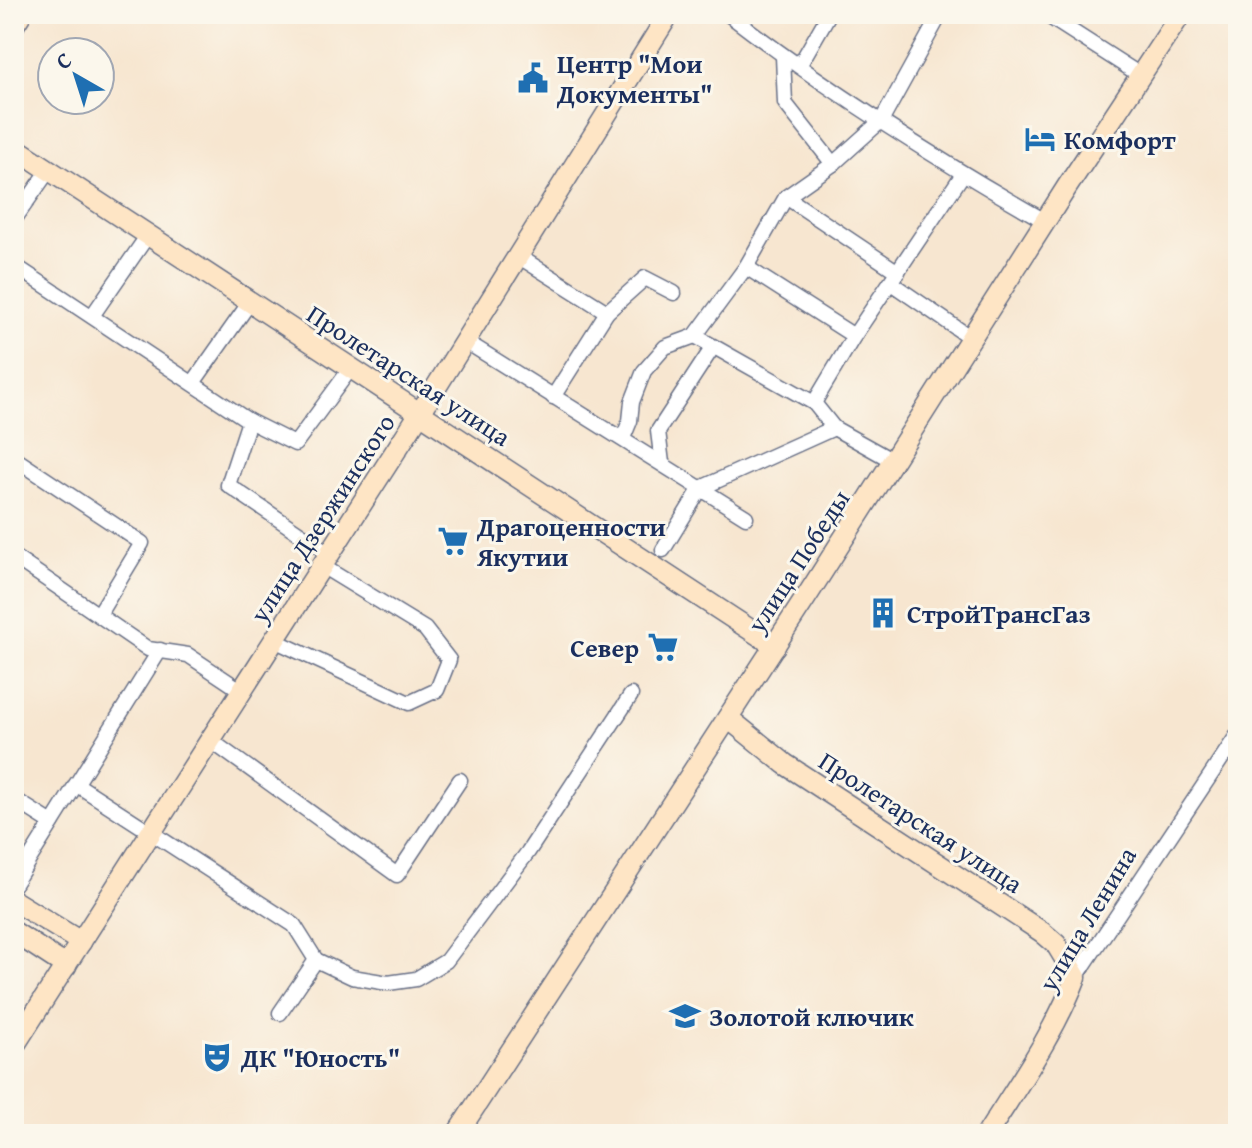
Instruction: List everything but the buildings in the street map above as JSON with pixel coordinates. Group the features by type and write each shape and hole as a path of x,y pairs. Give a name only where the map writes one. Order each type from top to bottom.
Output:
{"main road":[{"path":"14,25 21,14"},
{"name":"улица Дзержинского","path":"14,1046 420,413 669,14"},
{"name":"улица Победы","path":"457,1134 1181,14"},
{"name":"Пролетарская улица","path":"14,147 775,646"},
{"name":"Пролетарская улица","path":"728,718 785,764 1042,932 1056,944 1076,977"},
{"path":"14,901 81,942"},
{"path":"14,932 66,966"},
{"name":"улица Ленина","path":"987,1134 1044,1042 1076,977"}],"street":[{"path":"728,14 783,56 963,174 1045,221"},
{"path":"799,66 829,14"},
{"path":"623,438 644,371 665,347 695,336 746,267 786,197 833,164 882,120 936,22 925,14"},
{"path":"1045,14 1140,75"},
{"path":"783,56 785,103 833,164"},
{"path":"14,220 49,170"},
{"path":"814,403 854,336 963,174"},
{"path":"786,197 971,338"},
{"path":"92,316 148,235"},
{"path":"518,256 607,312"},
{"path":"14,265 249,421 295,444 351,368"},
{"path":"746,267 854,336"},
{"path":"553,397 607,312 645,278 674,293"},
{"path":"193,383 250,302"},
{"path":"695,336 814,403 834,428 893,461"},
{"path":"465,341 746,517"},
{"path":"662,463 658,431 713,347"},
{"path":"249,421 228,485 326,560 425,629 449,660 437,690 409,703 274,640"},
{"path":"663,550 701,488 834,428"},
{"path":"14,458 142,543 99,614"},
{"path":"14,557 148,649 188,655 242,691"},
{"path":"14,884 160,650"},
{"path":"76,784 294,925 316,960 352,977 388,983 416,979 446,961 528,852 631,695"},
{"name":"улица Ленина","path":"1076,977 1238,734"},
{"path":"210,740 397,875 460,780"},
{"path":"14,799 52,823"},
{"path":"280,1013 316,960"}],"place":[{"name":"Центр \"Мои Документы\"","path":"533,78"},
{"name":"Комфорт","path":"1040,139"},
{"name":"Драгоценности Якутии","path":"453,541"},
{"name":"СтройТрансГаз","path":"883,613"},
{"name":"Север","path":"663,647"},
{"name":"Золотой ключик","path":"685,1016"},
{"name":"ДК \"Юность\"","path":"217,1057"}]}
